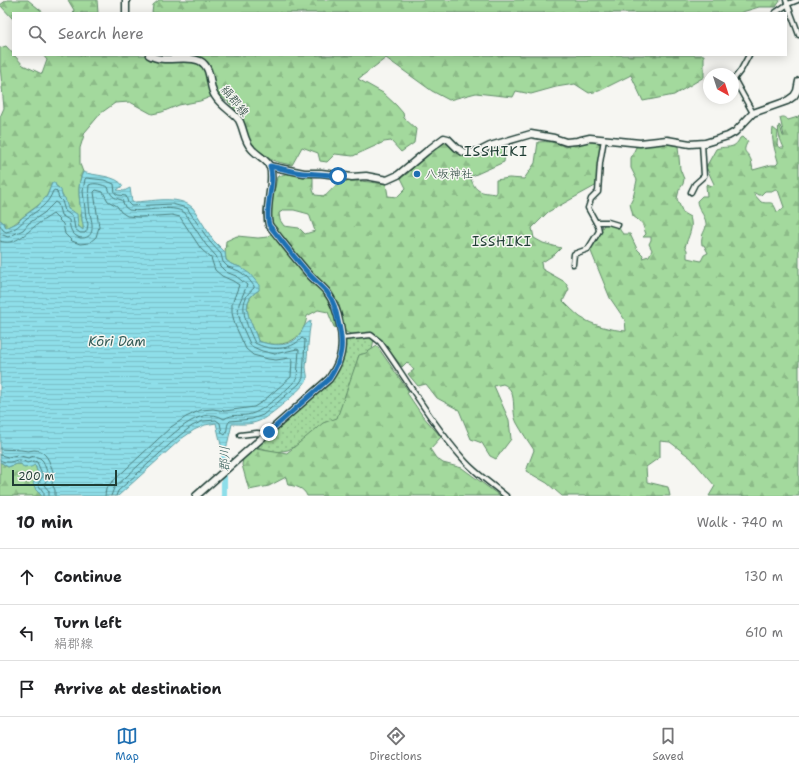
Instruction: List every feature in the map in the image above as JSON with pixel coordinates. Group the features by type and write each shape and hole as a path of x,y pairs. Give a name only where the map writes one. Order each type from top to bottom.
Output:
{"main road":[{"path":"126,0 126,12"},
{"name":"絹郡線","path":"152,56 162,59 195,60 201,62 209,72 214,95 240,123 248,145 270,166"},
{"path":"196,496 329,379 340,359 342,338 335,308 328,293 309,274 269,225 270,166 304,173 321,173 352,177 366,176 387,180 398,176 444,138 448,139 463,152 468,153 480,151 496,144 531,134 554,138 566,142 590,138 640,143 667,140 690,144 702,143 728,136 736,132 753,113 787,101 794,96 799,85"}],"street":[{"path":"776,12 787,2 798,0"},
{"path":"787,2 799,35"},
{"path":"748,56 734,79 753,113"},
{"path":"573,264 574,254 588,249 599,231 588,208 591,199 598,192 600,163 604,139"},
{"path":"691,192 695,184 704,176 702,143"},
{"path":"596,222 608,222 618,225"},
{"path":"342,338 371,335 380,342 463,460 506,496"},
{"path":"240,435 257,433 266,434"}],"green space":[{"path":"7,0 28,0 43,12 12,12 12,18 0,5"},
{"path":"68,0 97,0 98,12 73,12 74,10"},
{"path":"159,0 780,0 776,7 759,7 742,12 152,12 153,5"},
{"path":"6,46 12,53 12,56 15,56 23,65 42,74 47,60 44,56 704,56 703,78 674,95 643,101 631,75 599,91 589,93 575,84 556,87 531,94 516,91 513,97 476,93 449,100 432,91 386,58 358,79 383,93 403,113 404,118 416,129 414,143 401,152 391,141 384,142 353,156 335,154 327,162 320,161 318,153 302,147 292,165 271,160 256,149 248,136 244,122 240,115 218,94 200,101 179,105 162,112 152,114 130,102 115,103 101,113 85,132 80,148 80,164 83,172 79,195 83,230 78,226 79,223 68,209 59,188 52,183 44,199 14,224 6,228 4,223 0,220 0,117 4,108 0,48"},
{"path":"799,115 799,496 709,496 715,486 691,458 670,442 660,441 660,457 646,467 647,482 668,487 670,496 562,496 547,483 526,471 534,450 517,423 514,412 513,396 508,387 503,384 494,386 509,420 511,439 496,459 490,456 482,443 471,439 459,410 437,398 426,384 418,386 408,374 414,370 407,362 402,367 385,345 369,333 353,335 334,327 328,312 318,310 307,316 305,325 301,332 290,342 275,344 258,341 248,314 247,307 248,301 252,295 259,290 240,267 231,264 226,260 226,241 237,236 258,238 268,237 275,229 271,218 271,193 275,188 277,177 281,175 296,173 310,176 313,178 313,190 315,195 325,196 340,183 356,181 386,184 388,196 397,197 406,188 401,178 423,158 447,141 463,155 476,154 506,143 504,162 470,177 474,186 479,191 496,194 496,180 509,178 524,179 535,163 538,142 552,142 565,147 588,141 602,144 602,170 597,185 548,212 532,228 534,238 543,243 561,248 541,263 542,269 565,282 569,289 563,301 580,317 596,325 614,330 626,331 625,320 610,298 590,249 605,223 619,226 623,234 630,234 637,249 643,255 642,258 649,256 652,250 649,244 651,237 643,237 646,234 642,223 633,216 630,204 637,180 631,168 631,158 636,147 660,142 678,146 680,169 684,179 677,199 683,213 690,217 691,221 691,229 685,247 687,250 687,258 701,261 704,255 708,253 704,245 702,245 706,223 697,201 702,196 707,196 707,184 712,186 714,184 706,167 716,149 735,145 742,137 748,141 745,152 751,160 753,170 776,165 778,161 773,141 773,128 778,132 777,145 784,148 779,131 779,125 784,136 780,118 784,117 788,120 798,117","holes":["775,189 778,190 784,207 782,210 777,212 772,203 761,202 753,193 761,195 765,191 772,191","284,210 294,210 309,214 315,231 305,234 299,228 284,226 280,220 279,213"]},
{"path":"366,336 374,338 371,357 337,425 288,450 276,452 257,447 327,384 344,339"},
{"path":"377,346 409,392 407,393 422,415 441,437 430,449 436,458 443,463 462,468 500,496 307,496 304,491 299,488 288,485 286,477 269,486 249,490 242,465 243,458 256,448 287,453 323,423 337,418 359,355 366,353"},
{"path":"0,462 8,467 16,464 35,465 39,476 36,490 42,496 0,496"}],"water":[{"name":"Kōri Dam","path":"83,172 105,176 120,182 123,186 117,190 124,191 130,188 132,202 172,200 180,201 193,208 213,240 225,252 226,260 250,274 259,285 259,290 252,295 248,301 247,307 248,314 258,341 278,345 288,343 297,338 306,324 311,321 306,367 307,379 300,389 278,409 264,419 246,424 232,424 224,458 216,423 205,425 194,430 181,439 118,496 42,496 36,490 33,483 39,476 35,465 24,468 21,464 16,464 8,467 0,462 0,220 4,223 6,228 17,223 38,206 47,196 52,183 55,183 61,190 62,196 65,198 68,209 77,214 78,226 83,230 79,189"}],"waterway":[{"name":"郡川","path":"224,451 224,496"}],"place":[{"name":"八坂神社","path":"417,174"}],"district":[{"name":"ISSHIKI","path":"496,151"},
{"name":"ISSHIKI","path":"502,241"}],"route":[{"path":"269,432 329,379 340,359 342,347 342,338 337,314 328,293 309,274 269,225 270,166 290,171 321,173 338,176"}]}
